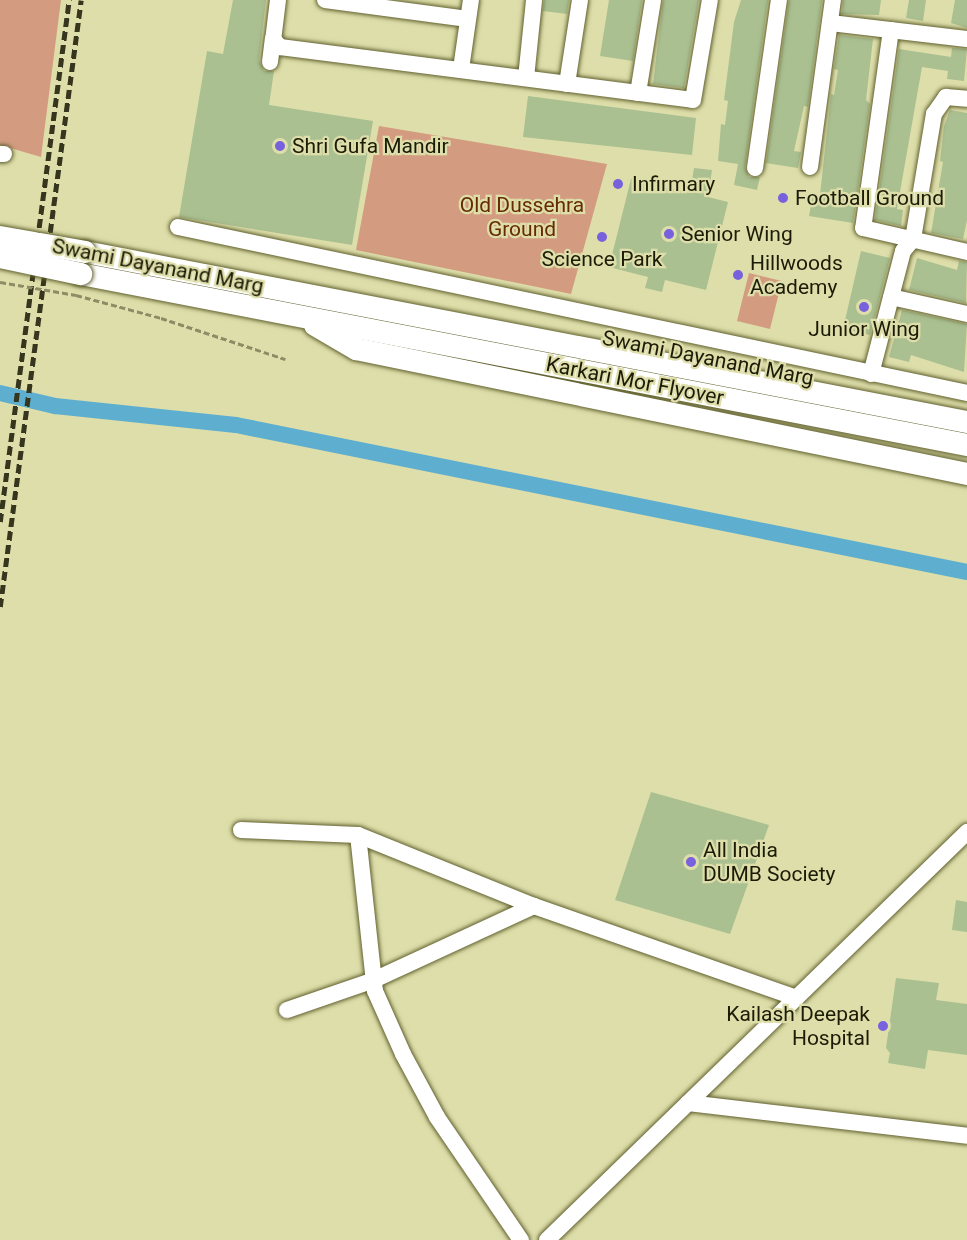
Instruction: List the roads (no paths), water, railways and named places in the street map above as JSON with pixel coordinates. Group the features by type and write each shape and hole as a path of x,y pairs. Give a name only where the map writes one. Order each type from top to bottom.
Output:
{"main road":[{"name":"Swami Dayanand Marg","path":"0,237 316,296 347,292 450,310 967,407"},
{"name":"Swami Dayanand Marg","path":"0,257 78,285 303,319"},
{"name":"Karkari Mor Flyover","path":"316,296 967,422"},
{"name":"Karkari Mor Flyover","path":"303,319 967,445"},
{"path":"303,319 356,349 445,365 967,474"}],"street":[{"path":"270,62 278,0"},
{"path":"332,0 468,20"},
{"path":"461,69 471,0"},
{"path":"526,78 534,0"},
{"path":"567,84 580,0"},
{"path":"638,93 653,0"},
{"path":"273,39 280,47 693,100 710,0"},
{"path":"755,168 779,0"},
{"path":"810,167 833,0"},
{"path":"830,23 967,39"},
{"path":"891,30 863,228 967,252"},
{"path":"871,374 903,251 913,239 934,114 946,97 967,99"},
{"path":"178,227 967,393"},
{"path":"891,297 967,314"},
{"path":"242,830 358,835 534,906 796,998"},
{"path":"547,1240 967,832"},
{"path":"358,835 374,980 403,1054 437,1118 521,1240"},
{"path":"287,1010 374,980 534,906"},
{"path":"688,1103 967,1136"}],"waterway":[{"path":"0,393 55,406 236,425 967,572"}],"railway":[{"path":"0,522 69,0"},
{"path":"0,607 81,0"}],"place":[{"name":"Shri Gufa Mandir","path":"280,146"},
{"name":"Infirmary","path":"618,184"},
{"name":"Football Ground","path":"783,198"},
{"name":"Senior Wing","path":"669,234"},
{"name":"Science Park","path":"602,237"},
{"name":"Hillwoods Academy","path":"738,275"},
{"name":"Junior Wing","path":"864,307"},
{"name":"All India DUMB Society","path":"691,862"},
{"name":"Kailash Deepak Hospital","path":"883,1026"}],"park label":[{"name":"Old Dussehra Ground","path":"522,217"}]}
